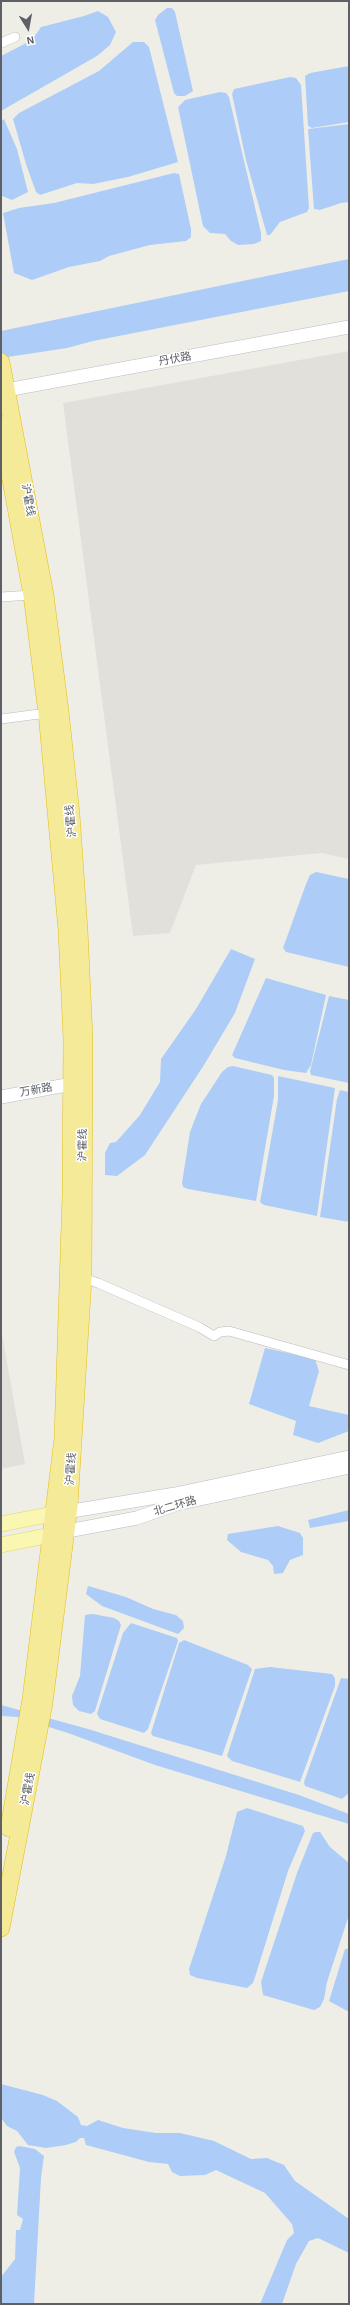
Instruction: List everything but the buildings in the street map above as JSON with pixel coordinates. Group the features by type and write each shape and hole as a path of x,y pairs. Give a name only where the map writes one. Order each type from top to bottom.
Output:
{"highway":[{"name":"沪霍线","path":"1,362 4,390 38,595 70,806 80,930 84,1038 83,1278 77,1390 58,1533 31,1699 1,1868"},
{"name":"沪霍线","path":"1,425 38,595 47,713 67,930 72,1084 71,1202 61,1513"},
{"name":"沪霍线","path":"1,1928 44,1702 58,1533"}],"main road":[{"name":"丹伏路","path":"4,390 349,327"},
{"name":"万新路","path":"1,1097 72,1084"},
{"name":"北二环路","path":"1,1524 175,1494 349,1457"},
{"name":"北二环路","path":"1,1545 137,1518 177,1504 349,1467"}],"street":[{"path":"1,43 15,37"},
{"path":"1,597 38,595"},
{"path":"1,719 47,713"},
{"path":"83,1278 98,1283 199,1327 214,1336 220,1332 229,1332 349,1364"}],"shaded area":[{"path":"349,351 349,859 322,853 196,865 170,933 133,936 63,403"},
{"path":"1,1328 25,1464 1,1469"}],"water":[{"path":"167,8 172,8 175,12 193,91 185,96 177,96 174,93 155,20 158,15"},
{"path":"98,11 108,17 116,32 110,45 97,56 1,111 1,56 32,40 41,27"},
{"path":"133,42 144,42 149,47 178,162 128,177 93,184 77,183 40,195 36,192 26,164 13,119 19,113 99,71"},
{"path":"349,66 349,122 312,128 308,126 305,76 310,73"},
{"path":"290,77 296,78 301,85 309,208 307,212 280,222 270,235 267,235 246,160 232,94 234,89"},
{"path":"220,92 226,93 229,97 261,233 261,241 254,244 238,245 231,241 225,234 210,233 203,226 178,107 185,100"},
{"path":"4,119 17,149 28,192 12,200 2,196 1,194 1,121"},
{"path":"349,124 349,202 320,210 314,209 308,129"},
{"path":"174,173 179,174 191,229 191,237 186,241 150,245 109,256 100,261 69,267 32,280 14,273 3,213 19,208 54,203"},
{"path":"349,259 349,291 93,341 67,348 1,358 1,331"},
{"path":"316,872 349,879 349,967 286,952 283,948 306,884 310,875"},
{"path":"231,949 255,959 235,1013 204,1065 145,1155 117,1176 105,1175 105,1153 110,1143 116,1142 140,1115 160,1082 161,1059 196,1009"},
{"path":"266,978 326,995 311,1065 306,1073 284,1070 235,1058 232,1055"},
{"path":"329,996 349,1000 349,1083 311,1075 310,1071"},
{"path":"233,1066 272,1075 274,1078 274,1096 256,1201 188,1189 183,1187 182,1183 190,1132 201,1104 222,1072 228,1067"},
{"path":"278,1076 335,1088 317,1216 264,1205 260,1202 278,1100"},
{"path":"340,1090 349,1092 349,1222 320,1217 337,1099"},
{"path":"265,1348 315,1359 319,1371 309,1406 349,1415 349,1431 318,1443 293,1435 296,1421 249,1404"},
{"path":"349,1510 349,1521 310,1528 308,1520"},
{"path":"278,1526 300,1533 303,1538 303,1555 290,1560 283,1573 274,1574 273,1566 268,1560 241,1552 227,1540 228,1534"},
{"path":"88,1586 126,1597 153,1609 176,1615 183,1621 184,1628 178,1634 102,1606 86,1594"},
{"path":"93,1614 114,1618 119,1621 121,1625 95,1711 91,1714 79,1711 73,1705 72,1696 80,1676 85,1615"},
{"path":"131,1623 177,1638 178,1641 148,1729 144,1733 100,1719 97,1714 123,1633"},
{"path":"184,1640 248,1665 252,1669 222,1756 153,1736 151,1733 179,1643"},
{"path":"270,1667 332,1674 335,1678 335,1686 300,1782 232,1761 227,1756 255,1669"},
{"path":"341,1678 349,1679 349,1793 342,1799 305,1786 304,1782"},
{"path":"1,1705 88,1729 299,1795 349,1814 349,1824 155,1765 68,1733 17,1717 3,1716 1,1715"},
{"path":"247,1808 303,1826 305,1831 288,1871 253,1983 247,1988 197,1978 190,1975 189,1969 226,1856 237,1812"},
{"path":"320,1832 330,1847 349,1863 349,1915 327,1982 324,1999 320,2007 314,2010 263,1995 261,1982 297,1873 313,1833"},
{"path":"345,1949 349,1949 349,2012 329,2001"},
{"path":"1,2084 43,2095 57,2101 78,2117 81,2125 87,2126 98,2120 123,2128 156,2133 180,2133 214,2141 251,2159 267,2158 284,2165 295,2181 349,2219 349,2253 318,2238 309,2241 296,2264 282,2304 260,2304 287,2240 294,2233 292,2224 265,2193 216,2170 205,2175 180,2176 172,2172 168,2164 149,2162 86,2145 84,2138 80,2138 76,2142 66,2145 46,2148 28,2145 17,2131 7,2126 1,2118"},
{"path":"20,2146 35,2149 44,2156 41,2178 34,2304 1,2304 1,2277 15,2259 16,2230 20,2230 23,2219 17,2215 20,2168 14,2152 16,2147"}]}
